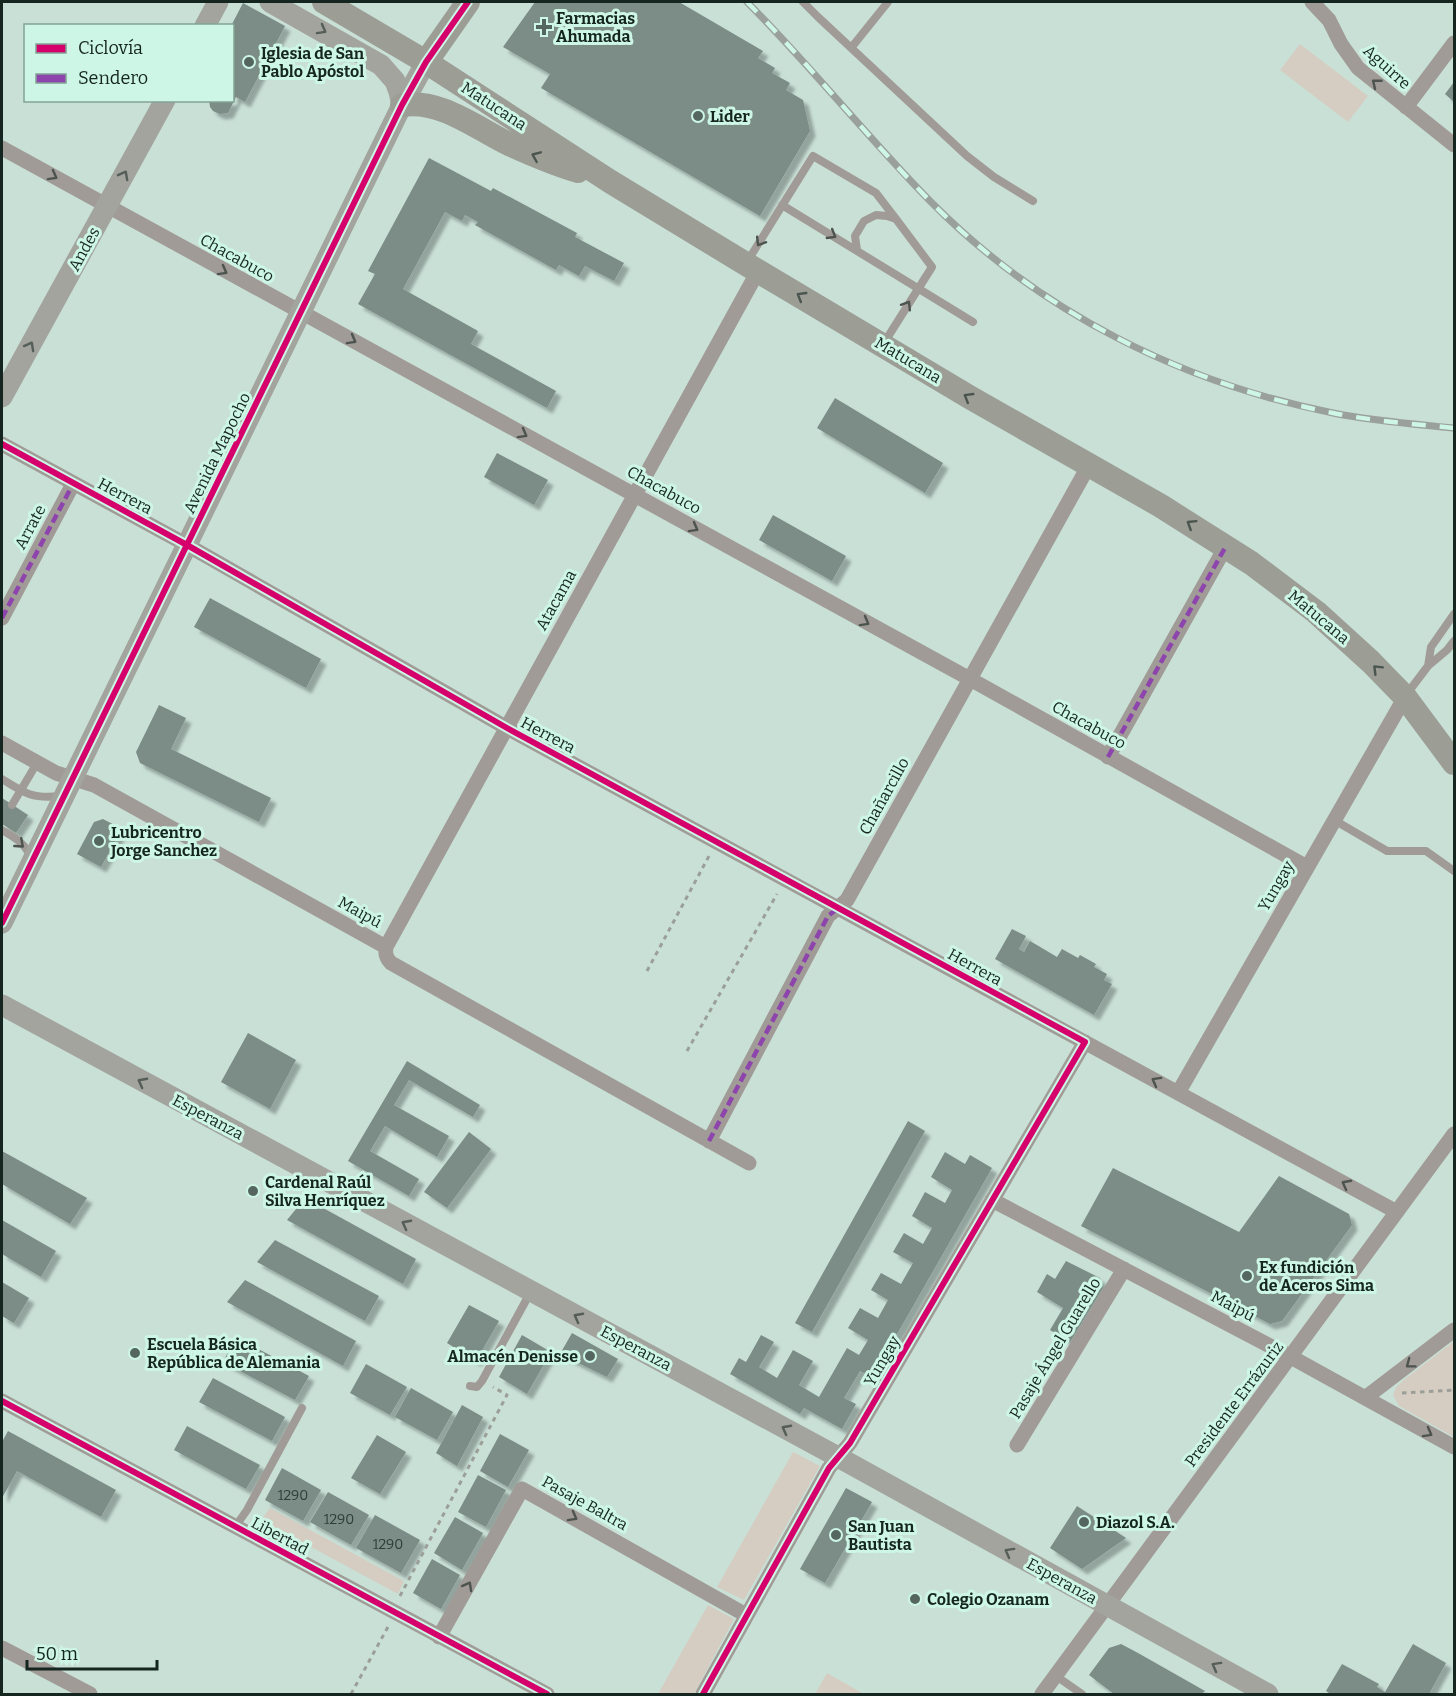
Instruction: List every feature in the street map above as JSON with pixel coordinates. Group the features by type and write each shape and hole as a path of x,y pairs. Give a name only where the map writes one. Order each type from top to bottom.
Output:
{"main road":[{"path":"206,24 218,2"},
{"path":"270,2 381,65 395,81 402,105 429,106 447,112 538,157 611,182"},
{"name":"Matucana","path":"324,2 426,62 611,182 971,398 1161,506 1226,546 1316,612 1371,662 1405,697 1455,763"},
{"name":"Avenida Mapocho","path":"2,923 402,105 426,62 468,2"},
{"name":"Andes","path":"2,397 164,102"},
{"name":"Esperanza","path":"2,1005 838,1457 1268,1695"}],"street":[{"name":"Aguirre","path":"1312,2 1329,20 1341,44 1358,68 1455,145"},
{"path":"1406,108 1455,43"},
{"name":"Chacabuco","path":"2,148 970,679 1307,867"},
{"name":"Atacama","path":"386,947 634,495 752,267"},
{"name":"Herrera","path":"2,444 187,545 507,728 1397,1212"},
{"name":"Chañarcillo","path":"709,1141 828,916 847,900 1089,465"},
{"name":"Arrate","path":"2,618 73,484"},
{"path":"1108,757 1226,546"},
{"name":"Yungay","path":"1178,1093 1405,697"},
{"name":"Maipú","path":"2,743 56,773 68,787 94,785 386,947 387,957 391,963 749,1163"},
{"name":"Yungay","path":"703,1695 829,1468 850,1443 1085,1042"},
{"name":"Presidente Errázuriz","path":"1042,1695 1455,1134"},
{"name":"Maipú","path":"992,1200 1291,1357 1455,1447"},
{"name":"Pasaje Ángel Guarello","path":"1017,1445 1124,1269"},
{"path":"1365,1398 1455,1330"},
{"name":"Libertad","path":"2,1401 547,1695"},
{"name":"Pasaje Baltra","path":"439,1637 522,1489 746,1615"},
{"path":"2,1648 90,1695"}],"lane":[{"path":"803,2 967,156 994,177 1033,201"},
{"path":"850,48 888,2"},
{"path":"752,267 782,205 813,156 876,193 932,267 883,345"},
{"path":"782,205 973,322"},
{"path":"857,250 855,236 864,221 876,215 896,219"},
{"path":"1428,666 1431,647 1455,614"},
{"path":"1405,697 1428,666 1455,641"},
{"path":"12,805 37,763"},
{"path":"2,779 31,796 44,797 68,787"},
{"path":"1334,820 1387,851 1426,851 1455,871"},
{"path":"2,830 27,849 31,863"},
{"path":"470,1386 477,1387 482,1381 531,1291"},
{"path":"235,1527 248,1510 302,1408"},
{"path":"1056,1676 1082,1695"}],"path":[{"path":"646,971 704,866"},
{"path":"687,1051 772,902"},
{"path":"400,1595 507,1395 482,1381"},
{"path":"1402,1393 1455,1390"},
{"path":"351,1695 395,1613"}],"shaded area":[{"path":"1300,44 1368,96 1348,122 1280,70"},
{"path":"1454,1341 1454,1437 1399,1406 1393,1395 1396,1387 1405,1379"},
{"path":"793,1452 820,1466 744,1600 717,1587"},
{"path":"270,1508 404,1581 398,1594 261,1520"},
{"path":"708,1605 734,1619 694,1694 658,1694"},
{"path":"827,1673 864,1694 815,1694"}],"building":[{"name":"Lider","path":"535,2 679,2 763,51 758,58 775,68 772,73 790,83 786,90 803,100 810,131 760,216 541,88 550,74 503,47"},
{"name":"Iglesia de San Pablo Apóstol","path":"243,3 285,26 245,102 236,97 234,101 234,24 232,24"},
{"path":"1454,82 1454,102 1445,94"},
{"name":"Iglesia de San Pablo Apóstol","path":"209,102 234,102 228,113 220,114 210,107"},
{"path":"429,158 491,191 493,188 577,233 575,237 624,263 614,281 585,266 579,276 559,265 556,270 475,225 478,222 465,215 462,221 445,212 403,289 478,331 471,344 556,391 547,408 358,304 375,274 368,271"},
{"path":"835,398 943,463 925,493 817,428"},
{"path":"497,453 548,480 534,505 484,477"},
{"path":"773,515 846,556 832,581 759,540"},
{"path":"210,598 321,659 306,688 194,627"},
{"path":"159,705 186,718 171,749 271,798 259,822 140,763 136,752"},
{"path":"2,798 28,815 16,833 2,824"},
{"name":"Lubricentro Jorge Sanchez","path":"103,819 122,829 101,867 77,854 94,822"},
{"path":"1012,929 1026,936 1019,949 1024,952 1030,941 1057,957 1062,949 1078,958 1080,955 1096,964 1094,967 1107,974 1104,980 1112,984 1094,1015 995,959"},
{"path":"248,1033 296,1060 270,1109 221,1082"},
{"path":"407,1061 480,1105 473,1117 409,1080 394,1105 449,1136 437,1157 385,1126 370,1151 419,1179 409,1196 348,1161"},
{"path":"908,1121 925,1131 812,1332 795,1323"},
{"path":"469,1132 491,1149 447,1208 424,1192"},
{"path":"2,1151 87,1198 70,1224 2,1184"},
{"path":"945,1152 965,1164 970,1155 992,1168 872,1378 860,1371 844,1398 856,1404 842,1429 804,1408 800,1414 730,1374 739,1358 746,1362 761,1335 774,1342 759,1367 777,1378 793,1350 813,1361 799,1385 819,1397 847,1348 859,1355 868,1340 848,1328 860,1308 878,1318 888,1300 871,1290 881,1273 901,1284 913,1263 893,1252 904,1233 923,1244 932,1228 912,1216 925,1192 945,1203 952,1190 931,1177"},
{"name":"Ex fundición de Aceros Sima","path":"1113,1168 1239,1232 1279,1176 1349,1214 1352,1225 1282,1321 1270,1324 1081,1226"},
{"path":"305,1198 416,1259 403,1284 287,1220"},
{"path":"2,1220 56,1251 41,1277 2,1254"},
{"path":"275,1240 379,1296 365,1321 257,1262"},
{"path":"1066,1261 1100,1278 1103,1288 1070,1342 1050,1330 1063,1308 1037,1292 1047,1274 1055,1279"},
{"path":"245,1280 356,1341 343,1366 227,1302"},
{"path":"2,1282 29,1298 14,1323 2,1316"},
{"path":"469,1305 499,1321 476,1361 447,1343"},
{"name":"Almacén Denisse","path":"572,1333 618,1359 607,1377 560,1354"},
{"path":"522,1335 551,1352 527,1394 499,1377"},
{"path":"236,1337 309,1376 295,1400 223,1362"},
{"path":"366,1364 407,1387 390,1415 350,1393"},
{"path":"213,1378 285,1417 272,1441 199,1402"},
{"path":"411,1388 453,1412 437,1440 395,1417"},
{"path":"462,1405 483,1417 457,1466 436,1453"},
{"path":"187,1426 260,1465 246,1489 174,1450"},
{"path":"8,1431 116,1490 101,1517 17,1471 2,1498 2,1442"},
{"path":"500,1434 529,1450 508,1487 480,1471"},
{"path":"377,1435 406,1452 380,1494 351,1478"},
{"path":"282,1468 321,1490 303,1521 265,1500"},
{"path":"478,1475 506,1490 486,1527 458,1512"},
{"name":"San Juan Bautista","path":"846,1488 872,1502 825,1583 800,1569"},
{"path":"328,1492 369,1515 351,1545 310,1522"},
{"name":"Diazol S.A.","path":"1077,1506 1126,1538 1082,1569 1050,1548"},
{"path":"375,1515 420,1540 401,1573 356,1548"},
{"path":"455,1517 483,1533 462,1570 434,1553"},
{"path":"432,1559 460,1575 441,1609 413,1593"},
{"path":"1121,1644 1205,1691 1201,1694 1114,1694 1089,1675 1109,1648"},
{"path":"1413,1644 1446,1663 1429,1694 1328,1694 1326,1691 1342,1664 1379,1684 1377,1687 1385,1692"}],"railway":[{"path":"747,2 931,202 973,241 1019,277 1066,309 1168,362 1222,383 1277,400 1348,416 1454,428"}],"marked path":[{"path":"2,618 73,484"},
{"path":"1108,757 1226,546"},
{"path":"709,1141 828,916 838,908"}],"cycle path":[{"path":"2,923 402,105 426,62 468,2"},
{"path":"2,444 187,545 507,728 1085,1042 850,1443 829,1468 703,1694"},
{"path":"2,1401 547,1694"}],"place":[{"name":"Farmacias Ahumada","path":"544,27"},
{"name":"Iglesia de San Pablo Apóstol","path":"249,62"},
{"name":"Lider","path":"698,116"},
{"name":"Lubricentro Jorge Sanchez","path":"99,841"},
{"name":"Cardenal Raúl Silva Henríquez","path":"253,1191"},
{"name":"Ex fundición de Aceros Sima","path":"1247,1276"},
{"name":"Escuela Básica República de Alemania","path":"135,1353"},
{"name":"Almacén Denisse","path":"590,1356"},
{"name":"Diazol S.A.","path":"1084,1522"},
{"name":"San Juan Bautista","path":"836,1535"},
{"name":"Colegio Ozanam","path":"915,1599"}]}
